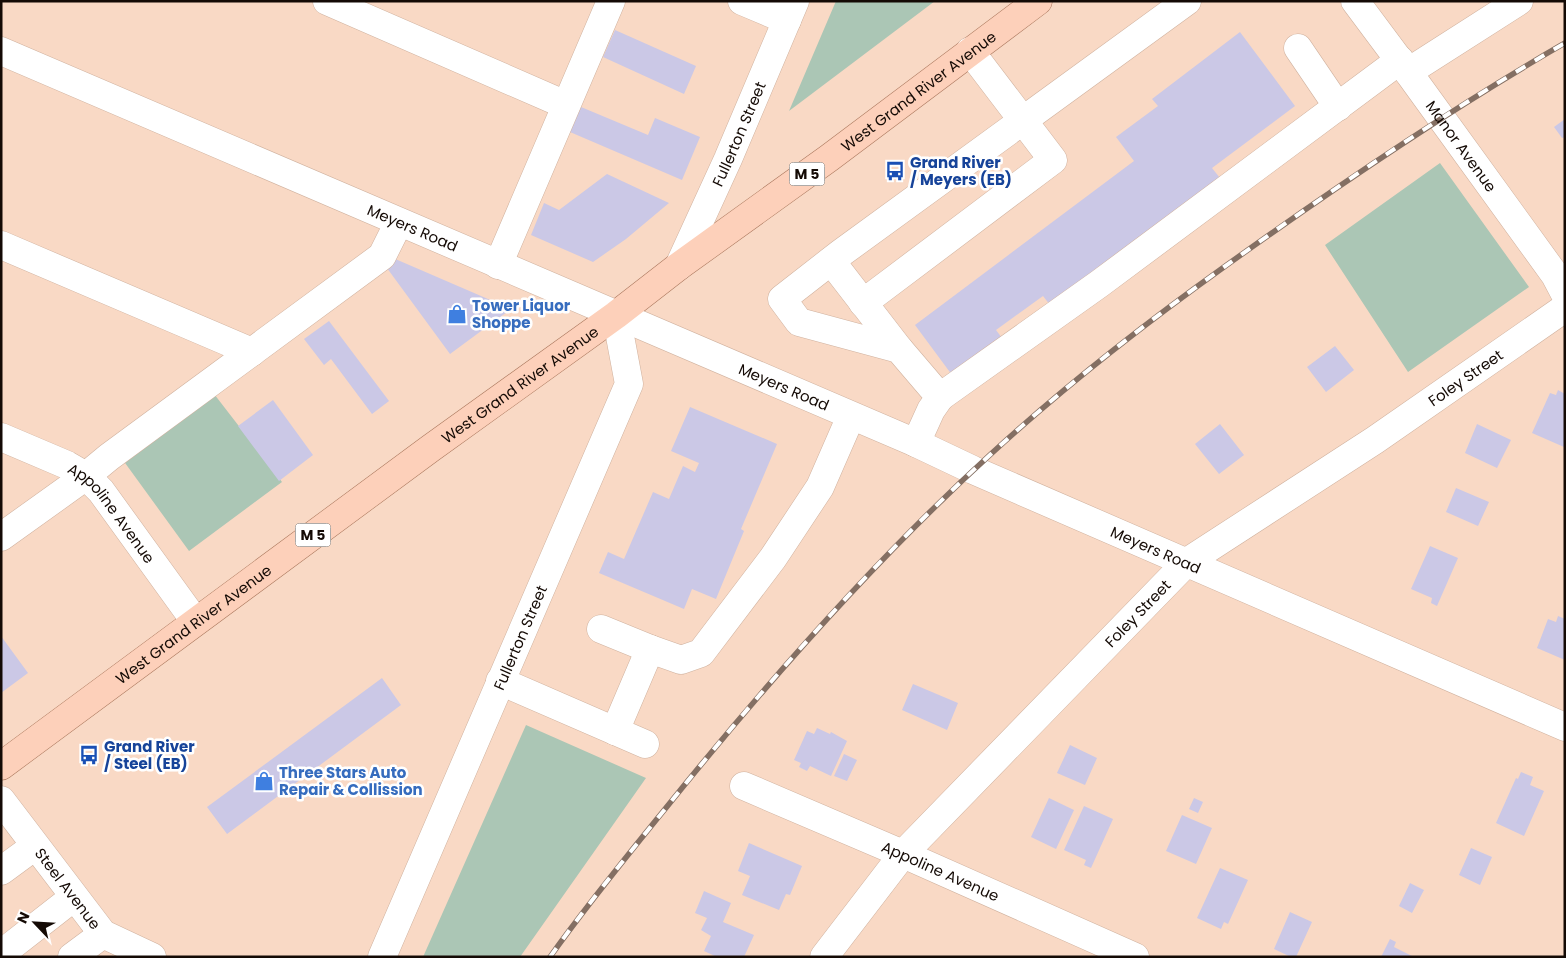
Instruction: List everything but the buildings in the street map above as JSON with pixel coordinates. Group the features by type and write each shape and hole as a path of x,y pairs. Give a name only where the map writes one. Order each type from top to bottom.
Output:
{"main road":[{"name":"West Grand River Avenue","path":"1,766 195,621 824,162 1038,1"}],"street":[{"path":"327,1 566,105"},
{"path":"498,265 611,1"},
{"path":"742,1 791,11"},
{"path":"899,349 799,322 782,299 1022,120 1187,1"},
{"name":"Manor Avenue","path":"1355,1 1555,275 1565,294"},
{"path":"916,443 931,410 940,397 1091,289 1338,107 1404,66 1519,1"},
{"name":"Fullerton Street","path":"679,266 728,159 791,11"},
{"path":"1298,48 1338,107"},
{"name":"Meyers Road","path":"1,51 916,443 973,470 1565,727"},
{"path":"863,303 1053,160 970,51"},
{"path":"1,537 382,256 399,222"},
{"path":"1,245 252,352"},
{"path":"831,261 899,349 940,397"},
{"name":"Foley Street","path":"824,957 903,854 1187,562 1375,440 1565,308"},
{"name":"Fullerton Street","path":"382,957 629,384 616,315"},
{"path":"602,630 681,660 701,653 773,558 820,487 851,416"},
{"name":"Appoline Avenue","path":"1,436 67,465 86,476 101,491 195,621"},
{"path":"615,731 650,649"},
{"path":"500,681 646,744"},
{"name":"Appoline Avenue","path":"744,786 1135,957"},
{"name":"Steel Avenue","path":"1,800 103,934 152,957"},
{"path":"1,872 35,846"},
{"path":"1,954 74,897"},
{"path":"72,957 103,934"}],"green space":[{"path":"836,1 935,1 789,111"},
{"path":"1440,163 1529,287 1408,372 1325,245"},
{"path":"211,390 282,482 189,551 120,456"},
{"path":"526,725 646,778 520,957 423,957"}],"railway":[{"path":"550,957 598,893 682,788 792,657 909,532 992,453 1105,357 1224,267 1392,151 1477,96 1565,43"}],"place":[{"name":"Grand River / Meyers (EB)","path":"895,171"},
{"name":"Tower Liquor Shoppe","path":"457,314"},
{"name":"Grand River / Steel (EB)","path":"89,755"},
{"name":"Three Stars Auto Repair & Collission","path":"264,781"}]}
